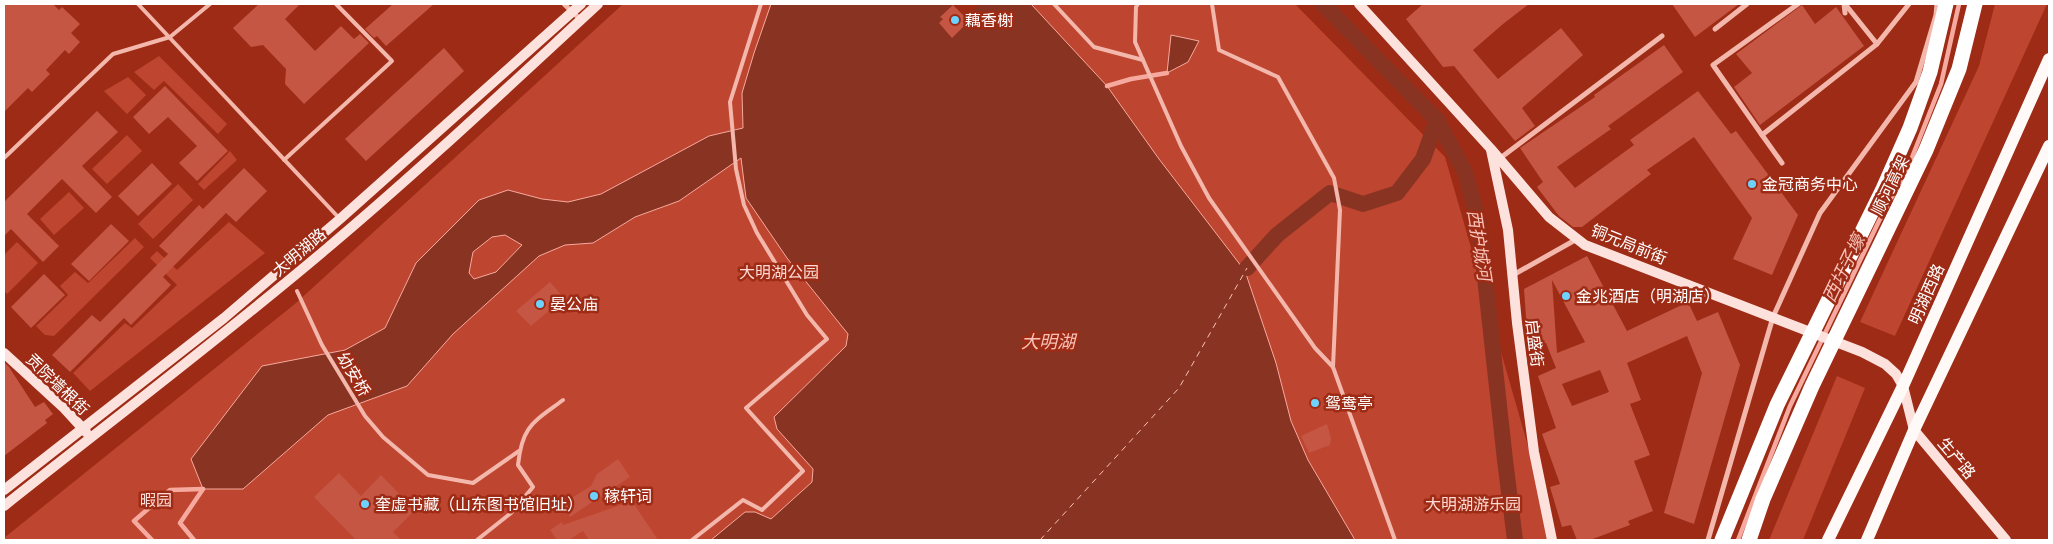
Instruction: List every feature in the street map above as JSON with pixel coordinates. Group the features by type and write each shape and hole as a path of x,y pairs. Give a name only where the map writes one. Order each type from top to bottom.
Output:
{"highway":[{"name":"顺河高架","path":"1722,540 1777,405 1879,198 1910,128 1930,72 1946,4"},
{"name":"顺河高架","path":"1749,540 1764,499 1812,386 1926,150 1959,69 1975,4"}],"main road":[{"name":"大明湖路","path":"4,490 224,318 340,219 581,4"},
{"name":"大明湖路","path":"4,506 332,244 456,136 598,4"},
{"name":"铜元局前街","path":"1359,4 1491,149 1549,217 1584,245 1862,352 1885,364 1896,374 1903,386"},
{"name":"明湖西路","path":"1828,540 1903,386 2049,59"},
{"path":"1867,540 1914,430 2049,146"},
{"name":"启盛街","path":"1491,149 1508,230 1534,452 1552,540"},
{"name":"贡院墙根街","path":"4,353 64,408 91,438"},
{"name":"生产路","path":"1903,386 1914,430 2006,540"}],"street":[{"path":"564,4 581,20"},
{"path":"1715,28 1747,4"},
{"path":"1782,163 1714,65 1798,4"},
{"path":"1844,4 1877,44"},
{"path":"1844,4 1845,13"},
{"path":"1762,135 1877,44 1909,4"},
{"path":"1708,540 1773,317 1820,213 1916,82 1938,4"},
{"path":"1499,158 1662,36"},
{"path":"1513,275 1577,239"}],"lane":[{"path":"138,4 340,219"},
{"path":"4,158 112,54 170,37 210,4"},
{"path":"284,160 392,61 336,4"},
{"path":"692,540 743,500 762,510 803,471 746,408 827,338 807,315 757,233 744,205 736,168 730,102 761,4"},
{"path":"1054,4 1094,48 1143,60"},
{"path":"1138,4 1136,7 1135,42 1181,146 1204,189 1266,281 1315,348 1333,367"},
{"path":"1212,4 1219,50 1278,77 1334,178 1340,210 1333,367 1395,540"},
{"name":"幼安桥","path":"298,291 322,345 365,416 383,437 428,475 473,483 519,452"},
{"path":"477,540 511,513 533,487 518,465 520,444 531,425 564,400"}],"green space":[{"name":"大明湖公园","path":"623,4 1295,4 1445,157 1555,540 4,540 4,538 296,303"},
{"path":"1995,4 2047,4 1895,336 1860,322 1979,66"},
{"path":"159,56 227,124 218,134 164,81 154,90 134,72"},
{"path":"128,77 146,95 127,114 104,91"},
{"path":"127,135 142,151 107,184 92,169"},
{"path":"230,151 237,160 204,190 198,184"},
{"path":"178,184 193,200 153,239 138,224"},
{"path":"69,192 84,208 54,235 40,219"},
{"path":"229,222 265,253 90,391 73,373 125,323 132,328 177,285 150,258 157,251 177,270"},
{"path":"135,238 144,247 54,336 45,335 36,326 68,295 60,286 75,272 88,283"},
{"path":"17,242 38,263 7,294 4,291 4,255"},
{"path":"1837,376 1865,388 1803,540 1769,540"}],"water":[{"name":"大明湖","path":"771,4 1031,4 1107,86 1159,159 1245,271 1276,363 1291,421 1308,460 1355,540 711,540 745,512 755,512 771,519 812,482 813,469 777,429 774,417 846,346 848,334 787,258 746,198 741,158 679,201 635,217 593,243 565,245 539,256 453,334 407,386 328,415 243,489 203,489 191,459 262,366 345,350 385,328 416,263 479,200 508,190 542,199 568,202 601,194 709,136 743,128 742,93","holes":["505,235 522,245 496,272 474,279 469,273 473,252 492,237"]},
{"path":"1171,35 1199,41 1188,62 1167,73"}],"pier":[{"name":"藕香榭","path":"954,4 980,4 969,15 972,19 952,38 939,23 943,19 941,17"}],"building":[{"path":"4,4 53,4 59,10 62,7 80,24 71,33 80,42 69,54 65,50 46,70 50,74 32,92 28,88 4,112"},
{"path":"259,4 300,4 285,19 315,51 341,26 354,39 360,34 369,43 304,104 285,84 286,69 263,45 251,47 233,28"},
{"path":"393,4 434,4 386,46 377,36 374,38 365,29"},
{"path":"1423,4 1529,4 1473,50 1498,79 1561,28 1583,55 1522,108 1535,126 1515,141 1454,66 1443,67 1406,19"},
{"path":"1672,4 1739,4 1695,37"},
{"name":"藕香榭","path":"953,5 969,21 952,38 939,23 943,19 940,17"},
{"path":"1802,5 1815,24 1836,7 1864,46 1760,125 1734,87 1752,73 1736,54"},
{"path":"1664,45 1683,72 1608,126 1611,129 1557,167 1575,188 1634,145 1630,140 1698,91 1731,134 1736,131 1798,215 1772,275 1733,259 1752,218 1694,137 1647,170 1651,174 1582,227 1573,227 1559,216 1537,187 1543,182 1520,148 1595,97 1594,95"},
{"path":"444,48 464,71 366,161 345,139"},
{"path":"165,86 228,151 197,181 179,163 197,146 168,117 149,134 133,117"},
{"path":"97,111 118,132 82,166 112,197 96,213 62,179 27,214 59,246 43,262 11,229 4,236 4,202"},
{"path":"152,163 172,184 138,216 118,196"},
{"path":"244,168 267,191 236,222 226,213 163,277 171,285 131,325 124,318 70,372 52,355 92,315 100,322 168,254 159,246 199,205 203,209"},
{"path":"111,224 129,241 89,281 71,264"},
{"path":"1587,256 1627,331 1688,302 1697,321 1718,312 1740,365 1694,524 1664,513 1702,373 1687,336 1627,363 1641,400 1630,404 1650,455 1634,461 1653,511 1628,521 1630,525 1590,540 1577,540 1571,525 1562,527 1550,487 1560,484 1542,434 1556,428 1538,376 1556,368 1546,343 1528,345 1524,289","holes":["1552,280 1585,342 1557,353","1600,370 1609,392 1572,406 1562,384"]},
{"path":"44,274 65,295 31,328 11,307"},
{"name":"晏公庙","path":"550,282 564,298 531,326 516,311"},
{"path":"4,362 35,407 44,402 53,414 45,420 47,423 4,456"},
{"path":"1327,424 1331,438 1330,445 1309,453 1301,436"},
{"path":"618,459 630,477 570,517 562,504 591,486 597,474"},
{"name":"奎虚书藏（山东图书馆旧址）","path":"339,473 361,496 381,475 415,510 393,532 401,540 356,540 314,497"},
{"path":"632,501 658,540 589,540 583,531 569,540 557,540 550,530 562,522 563,525"}],"waterway":[{"name":"西护城河","path":"1323,4 1437,120 1465,172 1479,223 1515,540"},
{"name":"西圩子壕","path":"1738,540 1790,406 1879,221 1909,165 1941,84 1959,4"},
{"path":"1107,86 1131,79 1167,73"},
{"path":"1247,268 1277,235 1330,193 1363,204 1397,193 1423,159 1437,120"},
{"path":"152,540 134,521 170,490 203,489"},
{"path":"194,540 180,523 203,489"}],"ferry route":[{"path":"1040,540 1179,388 1247,268"}],"place":[{"name":"藕香榭","path":"955,20"},
{"name":"金冠商务中心","path":"1752,184"},
{"name":"金兆酒店（明湖店）","path":"1566,296"},
{"name":"晏公庙","path":"540,304"},
{"name":"鸳鸯亭","path":"1315,403"},
{"name":"稼轩词","path":"594,496"},
{"name":"奎虚书藏（山东图书馆旧址）","path":"365,504"}],"park label":[{"name":"暇园","path":"156,500"},
{"name":"大明湖游乐园","path":"1473,504"}]}
